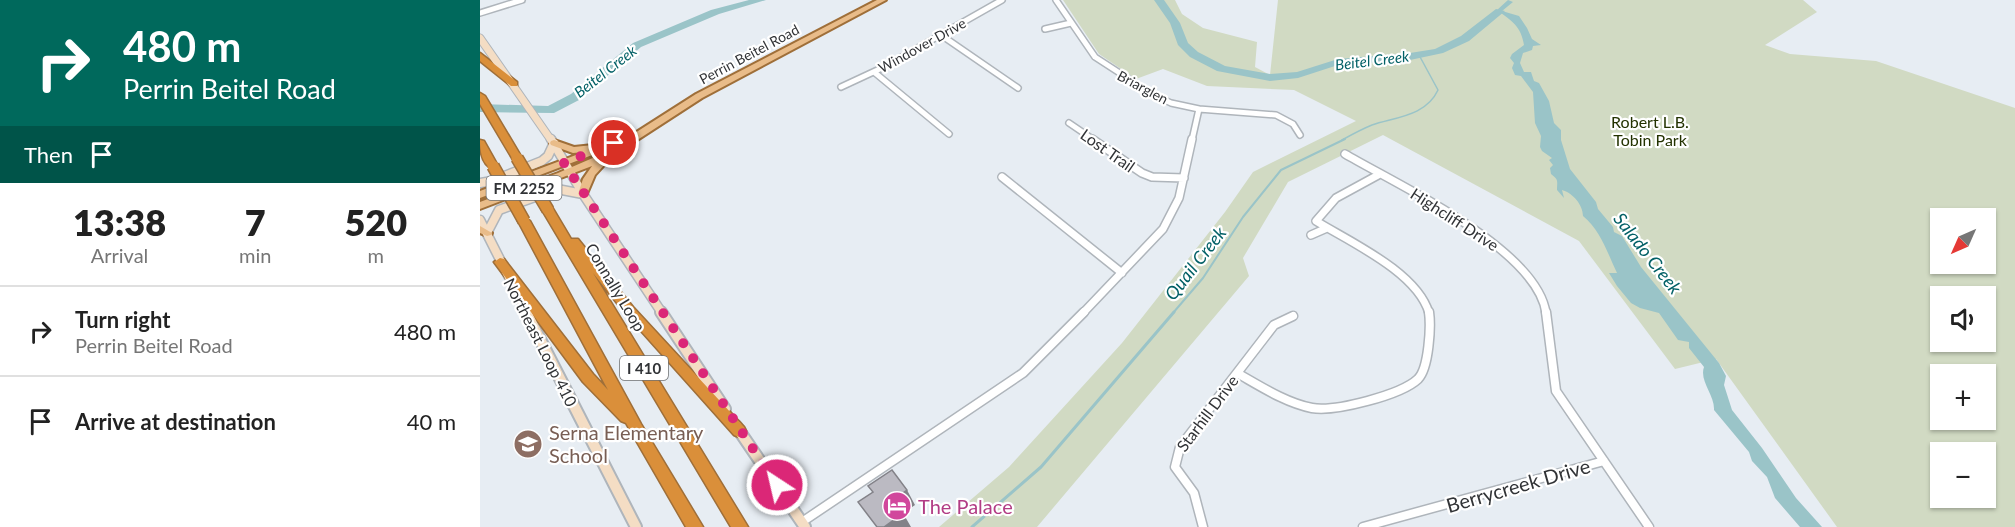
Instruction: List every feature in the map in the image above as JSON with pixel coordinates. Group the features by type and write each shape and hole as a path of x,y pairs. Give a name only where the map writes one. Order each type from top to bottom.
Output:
{"highway":[{"path":"480,56 516,88"},
{"name":"Connally Loop","path":"480,96 740,527"},
{"name":"I 410","path":"480,143 636,428 695,527"},
{"path":"548,210 629,310 739,431"},
{"path":"500,262 588,378 636,428"}],"main road":[{"name":"Perrin Beitel Road","path":"480,206 627,140 699,96 882,0"},
{"path":"480,38 545,129 583,194 803,524"},
{"path":"554,143 573,150 594,148 627,140"},
{"path":"583,194 588,177 596,166 627,140"},
{"path":"480,183 492,181 542,161 548,156 554,143"},
{"name":"Perrin Beitel Road","path":"480,195 567,167"},
{"path":"484,231 496,212 508,207 557,189 583,194"},
{"name":"Northeast Loop 410","path":"480,220 636,527"}],"street":[{"path":"480,13 522,0"},
{"name":"Windover Drive","path":"841,87 874,72 1002,0"},
{"name":"Briarglen","path":"1056,0 1089,51 1102,64 1161,99 1199,109 1276,115 1293,124 1300,135"},
{"path":"1045,29 1071,23"},
{"path":"941,35 1018,88"},
{"path":"874,72 949,134"},
{"path":"803,524 1023,373 1122,273 1163,229 1179,198 1199,109"},
{"name":"Lost Trail","path":"1069,123 1142,173 1152,177 1184,178"},
{"name":"Highcliff Drive","path":"1346,154 1472,227 1508,254 1530,279 1546,309 1556,391 1649,527"},
{"path":"1237,373 1299,404 1314,409 1335,408 1399,390 1418,379 1424,369 1430,323 1426,305 1401,276 1316,221 1328,203 1380,174"},
{"path":"1002,177 1122,273"},
{"path":"1311,235 1327,228"},
{"name":"Starhill Drive","path":"1203,527 1193,490 1176,468 1175,456 1274,325 1293,316"},
{"name":"Berrycreek Drive","path":"1363,527 1378,525 1604,461"}],"green space":[{"name":"Robert L.B. Tobin Park","path":"1063,0 1175,0 1182,14 1203,28 1257,42 1255,67 1270,75 1278,0 1803,0 1817,12 1765,45 1790,54 1876,61 2015,108 2015,527 1837,527 1716,359 1675,369 1579,241 1383,135 1288,182 1243,258 1249,276 1037,527 939,527 1009,467 1122,343 1225,212 1253,172 1356,121 1294,90 1207,86 1163,69 1136,79 1099,54"}],"water":[{"path":"1508,0 1513,2 1502,11 1519,16 1532,39 1541,45 1533,46 1532,50 1523,53 1520,63 1524,72 1531,72 1534,81 1539,83 1549,101 1554,123 1561,130 1561,140 1570,169 1596,202 1598,209 1613,227 1614,232 1622,236 1641,267 1719,363 1726,376 1724,385 1732,410 1762,448 1796,498 1822,527 1800,527 1775,498 1767,477 1752,461 1749,452 1714,410 1704,378 1704,367 1689,348 1689,342 1678,340 1659,313 1631,303 1609,273 1617,273 1599,235 1583,216 1579,204 1570,194 1562,190 1564,198 1557,190 1557,181 1551,174 1550,168 1553,165 1549,160 1552,158 1540,147 1541,136 1535,123 1533,92 1521,76 1515,75 1512,68 1514,63 1510,58 1524,45 1523,38 1515,24 1497,10"}],"building":[{"path":"892,470 907,490 893,500 903,513 884,527 877,527 858,502 873,492 868,486"}],"waterway":[{"name":"Beitel Creek","path":"480,108 550,110 575,97 637,45 715,12 761,0"},
{"name":"Beitel Creek","path":"1159,0 1175,23 1184,45 1194,54 1206,62 1237,73 1270,77 1298,75 1338,62 1410,57 1439,51 1465,39 1500,11"},
{"name":"Quail Creek","path":"1342,140 1372,125 1410,114 1433,99 1438,90 1419,55"},
{"name":"Quail Creek","path":"1173,313 1203,278 1243,217 1281,170 1345,139"},
{"name":"Quail Creek","path":"972,527 1041,467 1174,312"}],"place":[{"name":"Serna Elementary School","path":"528,444"},
{"name":"The Palace","path":"897,506"}],"route":[{"path":"614,143 564,163 739,431 777,485"}],"water label":[{"name":"Salado Creek","path":"1648,253"}]}
